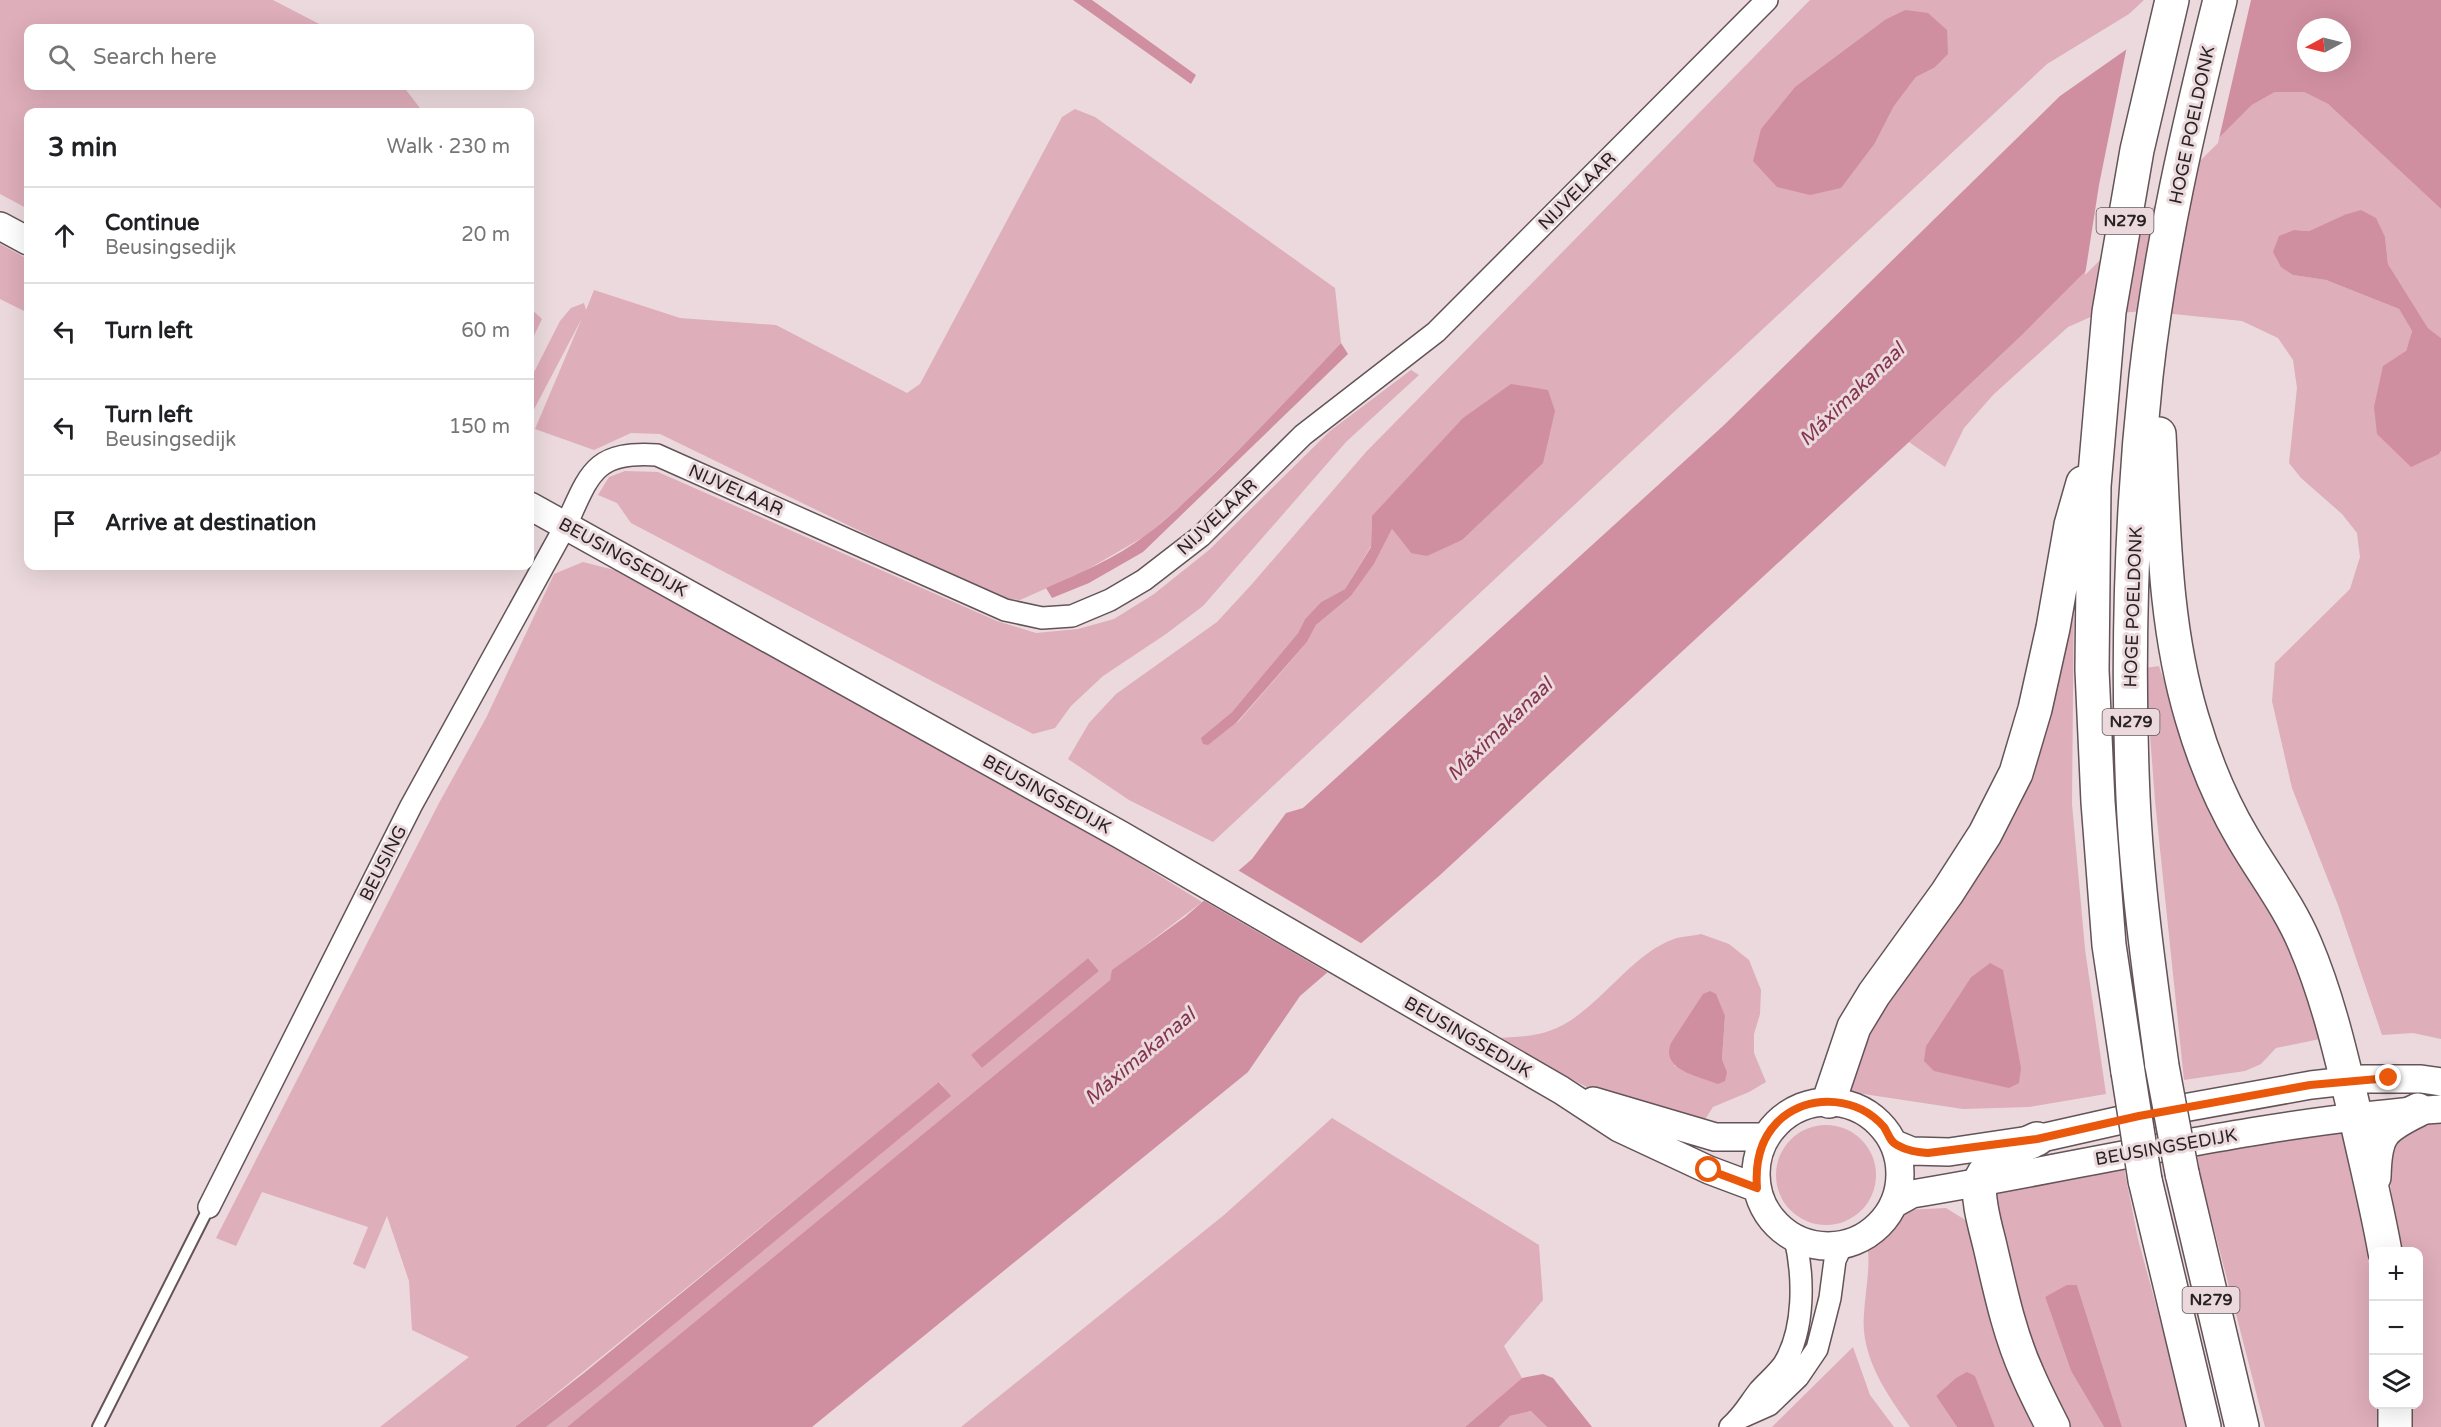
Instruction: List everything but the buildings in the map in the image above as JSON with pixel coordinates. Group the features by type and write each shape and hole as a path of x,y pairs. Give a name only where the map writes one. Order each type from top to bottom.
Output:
{"highway":[{"name":"HOGE POELDONK","path":"2172,0 2137,150 2109,312 2094,486 2092,603 2097,802 2109,945 2145,1180 2204,1427"},
{"name":"HOGE POELDONK","path":"2220,0 2197,94 2164,256 2146,376 2132,573 2130,686 2133,799 2140,886 2162,1066 2182,1173 2242,1427"},
{"name":"N279","path":"2146,376 2158,432 2166,587 2178,662 2192,717 2210,770 2226,807 2243,839 2286,907 2305,944 2320,983 2348,1080 2374,1191 2384,1247"},
{"name":"N279","path":"1829,1101 1854,1027 1874,994 1947,893 1985,834 2016,773 2050,640 2070,525 2098,436"},
{"name":"N279","path":"2374,1191 2374,1160 2377,1142 2392,1123 2430,1109"},
{"path":"2037,1139 2015,1149 1996,1162 1986,1172 1980,1183 1984,1222 2008,1317 2026,1372 2053,1427"},
{"path":"2395,1409 2395,1427"}],"street":[{"name":"NIJVELAAR","path":"566,525 580,494 600,464 631,453 657,455 1005,610 1042,618 1072,616 1110,600 1144,580 1201,536 1303,435 1436,332 1767,0"},
{"path":"0,226 24,239"},
{"name":"BEUSINGSEDIJK","path":"534,508 1121,835 1561,1090 1619,1128 1709,1170 1757,1188"},
{"name":"BEUSING","path":"209,1207 411,806 566,525"},
{"name":"BEUSINGSEDIJK","path":"1894,1144 1912,1151 1928,1153 2037,1139 2139,1116 2310,1085 2389,1078 2441,1082"},
{"name":"BEUSINGSEDIJK","path":"1561,1090 1715,1137 1765,1137"},
{"path":"1829,1101 1849,1104 1868,1113 1884,1127 1894,1144 1900,1164 1900,1184 1894,1204 1881,1223 1863,1237 1842,1245 1826,1246 1795,1238 1779,1227 1767,1212 1757,1188 1758,1155 1765,1137 1777,1122 1792,1110 1810,1103 1829,1101"},
{"name":"BEUSINGSEDIJK","path":"1894,1204 1912,1194 2280,1126 2430,1109"},
{"path":"1736,1422 1758,1392 1783,1366 1795,1342 1801,1293 1800,1257 1795,1238"},
{"path":"1736,1422 1769,1405 1798,1377 1817,1349 1830,1298 1835,1260 1842,1245"}],"lane":[{"path":"98,1427 209,1207"}],"shaded area":[{"path":"0,0 273,0 319,24 24,24 24,90 406,90 420,108 24,108 24,207 0,194"},
{"path":"1810,0 2144,0 2129,14 2047,64 1213,842 1129,800 1068,759 1089,723 1116,694 1217,622 1366,452","holes":["1905,10 1934,68 1916,77 1894,106 1875,143 1796,86 1886,19","1372,516 1462,540 1411,553 1392,529 1374,564 1351,596 1316,625 1307,642 1238,722 1202,738 1232,712 1321,602 1345,589 1371,546"]},
{"path":"2275,92 2304,92 2328,104 2441,209 2441,338 2428,328 2388,264 2385,237 2344,215 2309,231 2294,230 2293,275 2326,280 2399,309 2412,331 2406,351 2439,454 2441,451 2441,1039 2413,1033 2382,1035 2338,905 2292,788 2272,701 2275,663 2350,589 2360,557 2357,533 2342,514 2301,478 2289,463 2297,388 2293,360 2278,338 2242,321 2144,311 2095,315 2068,327 1993,395 1964,428 1945,467 1909,442 2022,335 2252,105"},
{"path":"1075,109 1095,117 1335,288 1341,343 1258,431 1185,502 1147,535 1083,572 1020,600 998,598 660,434 631,433 594,450 535,429 582,318 534,409 534,372 560,321 571,308 584,303 586,310 594,290 680,318 776,325 907,393 920,384 1062,117"},
{"path":"0,244 24,257 24,311 0,299"},
{"path":"534,312 542,319 534,336"},
{"path":"1411,370 1419,375 1346,442 1203,606 1103,676 1071,706 1055,728 1033,734 631,523 617,503 598,495 609,477 625,471 658,472 997,621 1036,633 1078,629 1114,619 1154,594 1209,550 1330,431"},
{"path":"583,562 626,573 1086,830 1202,902 1113,970 1110,980 567,1427 546,1427 598,1387 950,1096 940,1082 515,1427 380,1427 469,1357 412,1330 409,1281 387,1216 365,1269 353,1264 368,1227 262,1192 236,1246 216,1238 439,803 486,718 554,574","holes":["1088,958 1099,971 982,1068 972,1055"]},
{"path":"2074,582 2072,804 2085,949 2106,1094 2029,1107 1963,1109 1837,1090 1849,1052 1990,842","holes":["1990,963 1926,1046 1971,977"]},
{"path":"2159,666 2196,777 2230,848 2272,915 2306,986 2320,1039 2276,1048 2261,1064 2245,1071 2184,1080 2155,801 2145,668"},
{"path":"1701,934 1729,944 1749,960 1761,990 1760,1014 1754,1034 1754,1053 1766,1082 1713,1107 1700,1127 1596,1092 1495,1038 1536,1034 1566,1023 1597,1000 1626,971 1657,947 1677,938","holes":["1725,1016 1722,1059 1727,1072 1674,1066"]},
{"path":"1332,1118 1539,1245 1543,1300 1504,1346 1522,1378 1465,1427 961,1427 1224,1215"},
{"path":"2441,1118 2441,1427 2410,1427 2411,1409 2423,1409 2423,1247 2400,1247 2386,1158 2400,1129"},
{"path":"1826,1125 1845,1128 1862,1139 1873,1156 1876,1175 1873,1194 1862,1211 1845,1222 1826,1225 1807,1222 1790,1211 1779,1194 1776,1175 1779,1156 1790,1139 1807,1128"},
{"path":"2350,1126 2369,1264 2369,1409 2379,1409 2378,1427 2265,1427 2200,1174 2197,1151"},
{"path":"2124,1168 2138,1239 2189,1427 2122,1427 2077,1285 2045,1297 2071,1371 2104,1427 2062,1427 2034,1368 1991,1190"},
{"path":"1946,1208 1967,1221 1979,1239 2044,1427 1995,1427 1975,1377 1936,1396 1957,1427 1910,1427 1877,1374 1866,1345 1864,1330 1868,1250 1905,1210"},
{"path":"1853,1347 1870,1395 1894,1427 1772,1427"},
{"path":"1532,1411 1547,1427 1499,1427 1510,1416"}],"water":[{"path":"1073,0 1092,0 1196,75 1191,84"},
{"name":"Máximakanaal","path":"2183,0 2441,0 2441,209 2328,104 2304,92 2275,92 2252,105 2022,335 1909,442 1439,876 1300,996 1248,1072 812,1427 567,1427 1110,980 1112,970 1185,917 1252,859 1286,813 1303,808 1723,426 2060,96 2137,42"},
{"path":"1905,10 1928,13 1947,30 1948,54 1934,68 1916,77 1894,106 1875,143 1841,188 1810,195 1777,187 1753,161 1761,129 1796,86 1886,19"},
{"path":"2361,210 2376,218 2385,237 2388,264 2428,328 2441,338 2441,451 2411,467 2377,434 2374,407 2383,366 2406,351 2412,331 2399,309 2326,280 2293,275 2281,267 2273,252 2279,236 2294,230 2309,231"},
{"path":"1341,343 1348,354 1143,552 1089,583 1052,598 1046,588 1122,551 1171,514 1244,444"},
{"path":"1511,384 1548,390 1555,411 1543,463 1462,540 1427,556 1411,553 1392,529 1374,564 1351,596 1316,625 1307,642 1237,722 1208,745 1203,744 1201,738 1232,712 1298,633 1305,619 1321,602 1345,589 1371,547 1372,516 1463,418"},
{"path":"1088,958 1099,971 982,1068 971,1055"},
{"path":"1990,963 2003,970 2021,1068 2019,1083 2009,1088 1934,1071 1924,1061 1926,1046 1971,977"},
{"path":"1710,991 1716,994 1725,1016 1722,1059 1727,1072 1725,1081 1718,1084 1683,1071 1671,1060 1669,1052 1671,1043 1703,994"},
{"path":"939,1082 951,1096 598,1387 546,1427 515,1427 584,1373"},
{"path":"2067,1285 2077,1285 2122,1427 2104,1427 2071,1371 2045,1297"},
{"path":"1967,1372 1975,1376 1995,1427 1957,1427 1936,1396 1956,1378"},
{"path":"1543,1374 1553,1378 1592,1427 1547,1427 1531,1411 1510,1416 1499,1427 1465,1427 1522,1378"}],"pier":[{"path":"2178,0 2251,0 2218,143 2085,275 2099,185 2127,46"},
{"path":"1236,869 1364,945 1330,974 1201,899"}],"route":[{"path":"1709,1170 1757,1188 1758,1155 1765,1137 1777,1122 1792,1110 1810,1103 1829,1101 1849,1104 1868,1113 1884,1127 1894,1144 1912,1151 1928,1153 1989,1147 2037,1139 2139,1116 2310,1085 2389,1078"}]}
